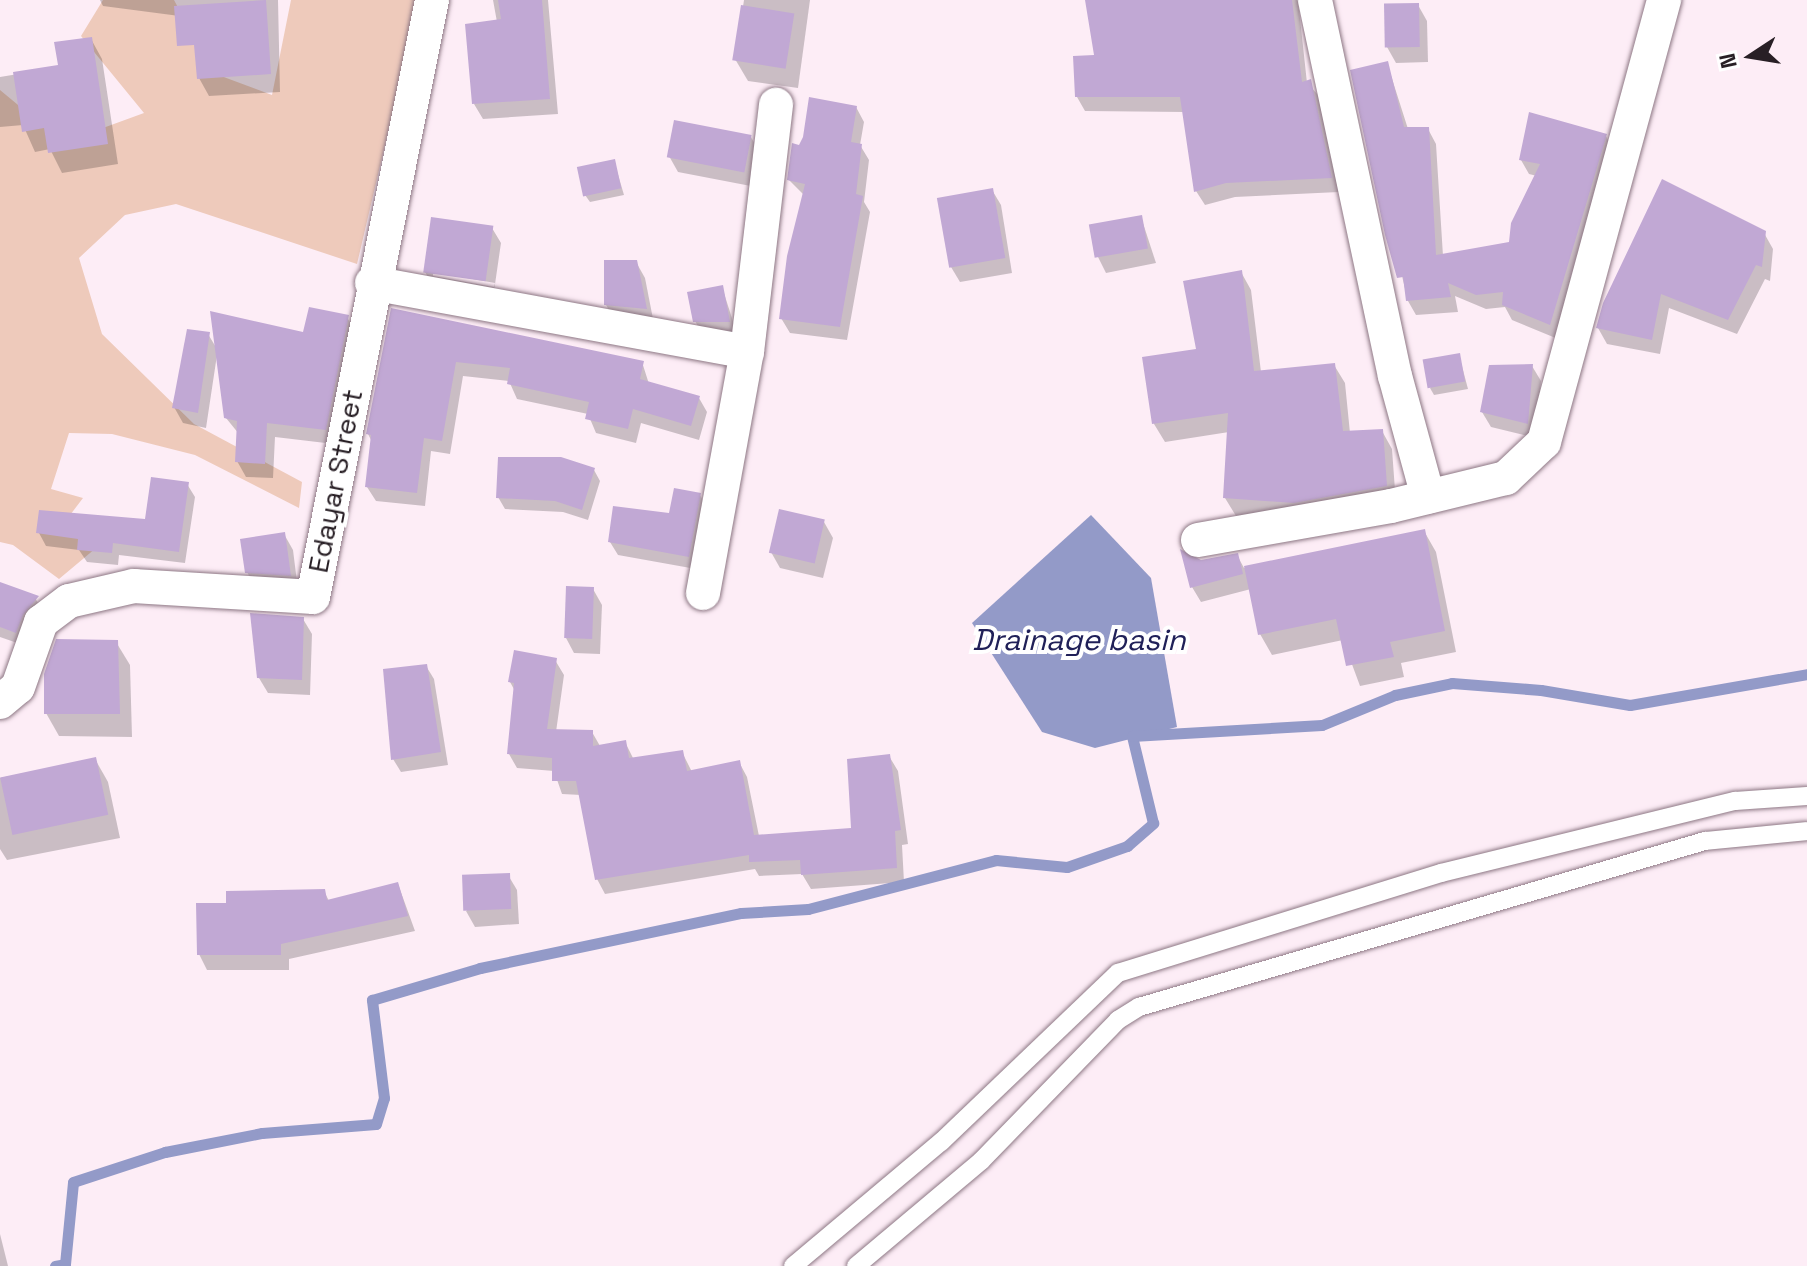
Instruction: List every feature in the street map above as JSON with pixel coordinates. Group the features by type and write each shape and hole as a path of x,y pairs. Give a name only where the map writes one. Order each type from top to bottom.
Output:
{"street":[{"name":"Edayar Street","path":"0,702 18,687 41,622 69,601 134,586 313,597 372,283 432,0"},
{"path":"1315,0 1395,376 1428,497"},
{"path":"1198,540 1428,497 1506,478 1544,442 1664,0"},
{"path":"703,593 747,352 776,105"},
{"path":"372,283 747,352"}],"lane":[{"path":"793,1266 897,1182 1118,973 1441,873 1735,801 1807,796"},
{"path":"1782,797 1783,833"},
{"path":"856,1266 981,1161 1118,1020 1139,1007 1705,841 1807,831"}],"shaded area":[{"path":"103,0 174,0 213,73 272,95 291,0 419,0 357,264 176,204 125,215 79,258 102,334 194,424 302,482 299,508 195,455 112,434 69,433 51,489 83,498 64,523 96,548 59,579 13,545 0,542 0,90 41,124 81,136 144,113 81,36"}],"water":[{"name":"Drainage basin","path":"1091,515 1151,578 1177,727 1095,748 1042,732 972,623"}],"building":[{"path":"266,0 271,74 197,79 194,45 177,46 174,6"},
{"path":"498,0 542,0 550,99 472,104 465,24 501,19"},
{"path":"1085,0 1292,0 1302,82 1311,79 1332,178 1226,183 1194,192 1180,97 1075,97 1073,56 1094,55"},
{"path":"1419,3 1420,47 1385,48 1384,4"},
{"path":"741,5 794,13 786,69 732,60"},
{"path":"92,37 108,144 48,153 44,128 22,132 13,72 58,65 54,42"},
{"path":"1388,61 1404,127 1429,127 1436,255 1509,242 1511,223 1540,164 1519,160 1529,112 1607,134 1550,325 1502,305 1503,292 1476,295 1448,283 1451,297 1406,301 1403,277 1397,278 1385,235 1350,70"},
{"path":"809,97 857,106 851,142 862,144 856,194 863,196 840,327 779,319 787,256 805,184 787,180 792,143 799,145 803,137"},
{"path":"674,120 752,135 744,172 667,157"},
{"path":"615,159 621,188 583,196 577,167"},
{"path":"1662,179 1766,231 1762,267 1756,265 1728,320 1661,294 1652,340 1596,328 1603,303"},
{"path":"993,188 1005,258 949,268 937,198"},
{"path":"1142,215 1148,248 1095,258 1089,224"},
{"path":"431,217 493,226 486,281 423,272"},
{"path":"604,260 637,260 647,309 604,305"},
{"path":"1242,270 1254,371 1335,363 1343,431 1383,429 1387,486 1294,503 1223,498 1228,413 1152,424 1142,357 1196,349 1183,281"},
{"path":"723,285 730,322 693,322 687,292"},
{"path":"309,307 349,315 326,430 267,423 265,464 235,462 237,421 224,418 210,311 303,332"},
{"path":"391,308 644,361 640,379 700,396 691,426 633,409 628,429 585,419 589,402 507,384 510,368 456,362 442,441 424,438 417,493 365,487 371,435 366,434"},
{"path":"187,329 210,332 198,413 172,408"},
{"path":"1460,353 1465,382 1428,388 1423,360"},
{"path":"1533,364 1528,424 1480,412 1489,365"},
{"path":"498,457 561,457 595,468 582,510 555,501 496,498"},
{"path":"151,477 189,482 179,552 113,543 112,553 77,550 78,539 36,533 39,510 145,519"},
{"path":"674,488 701,493 689,557 608,542 613,506 669,513"},
{"path":"779,509 825,520 815,563 769,553"},
{"path":"1425,529 1445,631 1390,642 1394,657 1346,666 1336,619 1258,635 1244,566"},
{"path":"285,532 291,576 245,573 240,539"},
{"path":"1180,549 1201,560 1238,553 1243,574 1190,588"},
{"path":"0,582 39,596 23,615 16,633 0,627"},
{"path":"566,586 594,587 592,639 564,638"},
{"path":"250,613 304,617 302,680 257,678"},
{"path":"56,639 118,640 120,714 44,714 44,674"},
{"path":"514,650 557,658 547,729 593,730 593,746 626,740 629,758 683,750 687,771 740,760 754,835 851,828 847,759 890,754 901,830 895,831 897,868 801,875 800,860 749,862 749,855 595,880 576,781 552,781 552,758 507,754 514,683 508,682"},
{"path":"427,664 441,752 391,760 383,669"},
{"path":"96,757 108,815 12,835 0,777"},
{"path":"510,873 511,909 463,911 462,875"},
{"path":"398,882 408,916 281,944 281,955 197,955 196,903 226,903 226,891 325,889 327,900"}],"waterway":[{"path":"55,1266 65,1264 73,1182 165,1152 262,1133 376,1124 384,1098 372,1000 480,968 741,913 808,909 996,860 1067,867 1127,846 1153,823 1132,736 1322,725 1395,695 1452,683 1541,690 1630,705 1807,674"}]}
